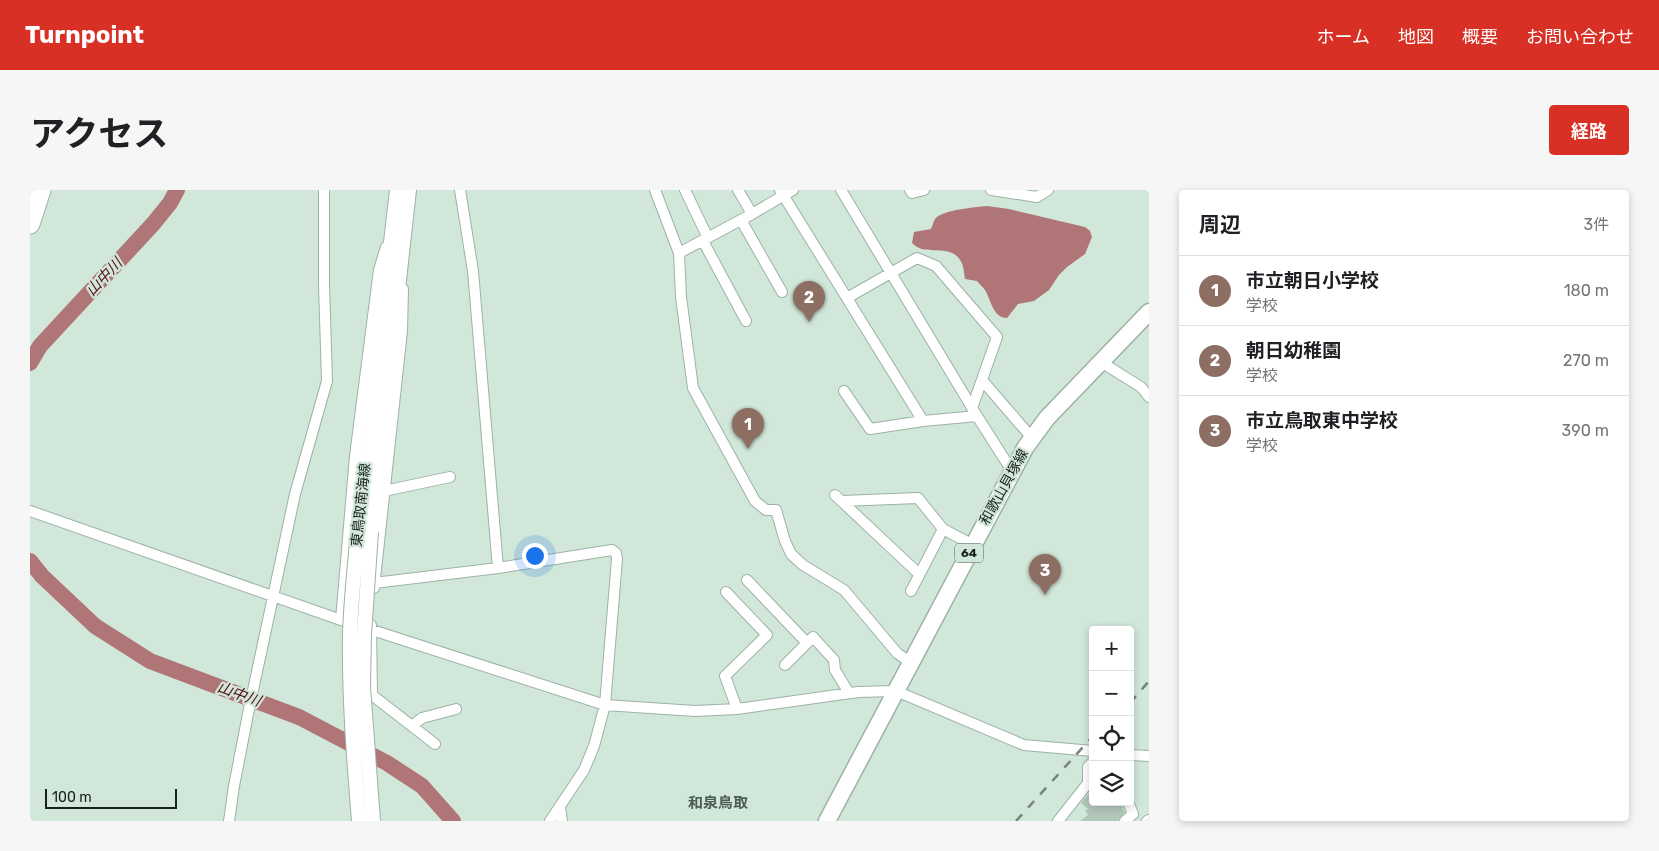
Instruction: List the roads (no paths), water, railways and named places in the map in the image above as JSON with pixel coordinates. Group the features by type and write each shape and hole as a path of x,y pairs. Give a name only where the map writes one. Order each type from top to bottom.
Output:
{"highway":[{"path":"30,224 40,190"}],"main road":[{"name":"東鳥取南海線","path":"373,821 363,687 365,532 397,190"},
{"name":"東鳥取南海線","path":"359,821 354,752 350,643 352,599 365,532 409,190"},
{"name":"和歌山貝塚線","path":"827,821 1012,471 1032,438 1047,418 1149,312"}],"street":[{"path":"229,821 249,709 295,494 327,381 324,190"},
{"path":"460,190 472,270 498,568"},
{"path":"655,190 679,253 682,297 693,388 755,501 766,510 776,510 791,554 803,565 844,590 897,652 912,663"},
{"path":"685,190 705,239 746,321"},
{"path":"738,190 752,214"},
{"path":"679,253 752,214 782,193 793,190"},
{"path":"840,190 974,412 1012,471"},
{"path":"910,190 912,193 924,190"},
{"path":"991,190 1037,197 1042,192"},
{"path":"782,193 923,421"},
{"path":"741,220 782,292"},
{"path":"341,620 354,466 370,333 379,270 393,225"},
{"path":"402,248 404,303 374,583 371,629 372,695 435,744"},
{"path":"847,298 918,258 936,266 998,337 982,380 974,412"},
{"path":"1101,362 1141,387 1149,397"},
{"path":"982,380 1032,438"},
{"path":"844,391 870,429 974,412"},
{"path":"384,491 450,477"},
{"path":"919,574 839,498 918,498 943,528 973,544"},
{"path":"30,511 341,620 605,706 695,711 737,709 849,693 896,691 1024,745 1089,751"},
{"path":"911,591 943,528"},
{"path":"374,583 498,568 612,550 616,553 605,706 594,746 584,770 550,821"},
{"path":"747,580 807,643"},
{"path":"726,592 767,634 725,676 737,709"},
{"path":"785,665 813,637 834,660 835,670 849,693"},
{"path":"412,726 422,718 456,708"},
{"path":"1134,755 1149,756"},
{"path":"1058,821 1088,783 1089,766"},
{"path":"1125,821 1133,814 1130,806"},
{"path":"560,807 562,821"}],"waterway":[{"name":"山中川","path":"30,363 40,346 153,224 170,203 177,190"},
{"name":"山中川","path":"30,561 42,576 95,626 150,661 299,717 387,763 422,786 453,821"}],"railway":[{"path":"1134,698 1149,681"},
{"path":"1016,821 1089,740"}],"place":[{"name":"朝日幼稚園","path":"809,322"},
{"name":"市立朝日小学校","path":"748,449"},
{"name":"市立鳥取東中学校","path":"1045,595"}],"district":[{"name":"和泉鳥取","path":"718,803"}]}
